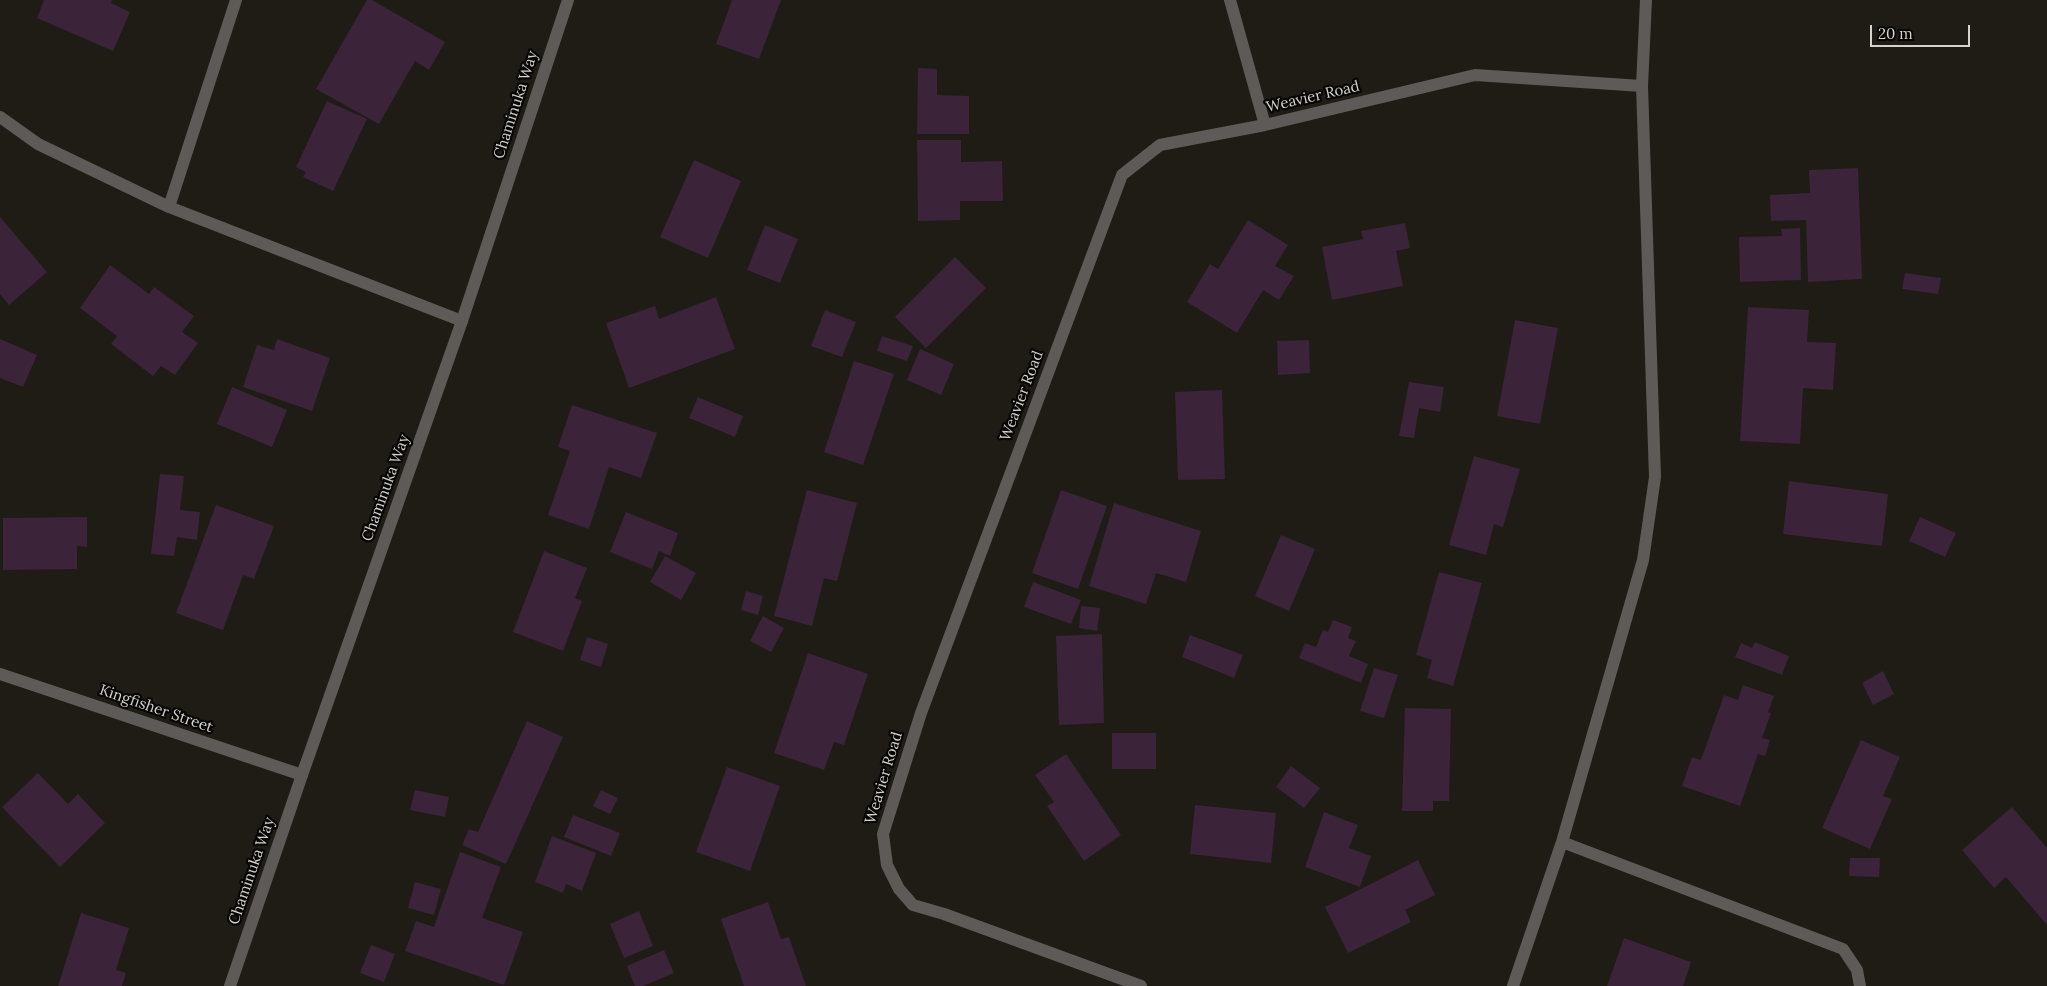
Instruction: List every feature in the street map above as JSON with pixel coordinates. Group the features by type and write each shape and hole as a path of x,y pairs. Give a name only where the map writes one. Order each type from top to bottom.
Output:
{"street":[{"path":"169,207 236,0"},
{"name":"Chaminuka Way","path":"230,986 302,775 462,321 568,0"},
{"path":"1230,0 1265,125"},
{"path":"1513,986 1562,842 1642,560 1655,477 1642,86 1646,0"},
{"name":"Weavier Road","path":"1141,986 944,914 913,905 899,889 887,865 883,834 921,713 1122,175 1160,145 1265,125 1475,75 1642,86"},
{"path":"0,117 38,144 169,207 462,321"},
{"name":"Kingfisher Street","path":"0,674 302,775"},
{"path":"1562,842 1843,949 1857,970 1860,986"}],"building":[{"path":"44,0 112,0 111,3 130,12 113,51 37,18"},
{"path":"367,0 372,0 445,42 429,70 415,61 379,124 316,89"},
{"path":"732,0 781,0 759,59 716,44"},
{"path":"918,68 937,69 937,95 969,96 969,134 917,134"},
{"path":"327,101 367,119 333,191 303,177 306,172 296,167"},
{"path":"917,140 961,140 961,162 1002,161 1003,201 960,201 960,220 918,221"},
{"path":"694,160 741,181 708,258 660,237"},
{"path":"1858,168 1862,279 1808,282 1806,220 1771,221 1770,195 1810,193 1809,170"},
{"path":"0,217 47,272 9,305 0,294"},
{"path":"1248,220 1288,245 1275,266 1294,276 1279,300 1263,290 1237,333 1187,302 1210,264 1218,269"},
{"path":"1405,223 1410,248 1396,251 1403,286 1332,300 1322,247 1363,239 1361,231"},
{"path":"765,225 798,239 780,283 747,270"},
{"path":"1800,228 1801,280 1740,282 1739,237 1782,236 1781,229"},
{"path":"955,257 986,288 926,348 895,317"},
{"path":"110,265 149,294 154,287 194,316 182,332 198,343 175,375 161,366 153,376 111,344 117,336 80,308"},
{"path":"1905,273 1941,278 1938,294 1902,289"},
{"path":"716,297 735,349 629,388 606,323 655,306 659,319"},
{"path":"1748,307 1809,310 1807,342 1836,343 1833,390 1803,388 1800,444 1740,441"},
{"path":"825,310 856,322 842,357 811,346"},
{"path":"1515,320 1558,328 1540,424 1497,416"},
{"path":"882,336 913,346 907,361 877,351"},
{"path":"0,339 37,355 23,387 0,378"},
{"path":"277,339 330,358 312,411 243,387 257,345 274,350"},
{"path":"1309,340 1310,373 1278,375 1277,341"},
{"path":"920,349 954,364 941,395 907,380"},
{"path":"854,361 894,374 863,465 824,452"},
{"path":"1409,382 1444,387 1440,412 1419,408 1414,438 1399,436"},
{"path":"232,387 287,410 272,447 217,424"},
{"path":"1222,390 1225,479 1178,480 1175,392"},
{"path":"698,397 743,416 735,437 689,418"},
{"path":"572,405 657,433 641,478 609,467 589,529 548,515 570,451 558,447"},
{"path":"1474,456 1520,469 1503,527 1494,524 1486,555 1449,545"},
{"path":"160,474 184,476 180,510 200,512 197,540 177,537 174,556 151,554"},
{"path":"1789,481 1888,494 1882,546 1783,534"},
{"path":"807,490 857,503 837,581 824,578 812,626 774,616"},
{"path":"1061,490 1107,506 1078,589 1032,573"},
{"path":"1114,503 1201,531 1186,582 1156,573 1146,604 1089,586"},
{"path":"216,505 274,526 254,579 243,575 223,630 176,613"},
{"path":"626,512 678,533 670,556 659,551 652,569 610,552"},
{"path":"87,517 87,547 77,546 77,569 3,570 3,518"},
{"path":"1920,517 1956,533 1945,557 1909,541"},
{"path":"1281,535 1315,549 1289,611 1255,596"},
{"path":"544,551 587,568 575,598 582,601 563,651 513,632"},
{"path":"665,556 696,573 681,600 650,582"},
{"path":"1439,572 1482,583 1453,686 1427,678 1432,660 1416,655"},
{"path":"1033,582 1081,600 1071,624 1024,607"},
{"path":"746,591 763,596 758,615 741,610"},
{"path":"1081,606 1100,608 1097,631 1079,628"},
{"path":"763,616 784,628 771,652 750,641"},
{"path":"1333,620 1352,627 1348,638 1356,641 1349,656 1368,664 1361,683 1299,658 1305,643 1316,647 1323,630 1328,632"},
{"path":"1102,634 1104,723 1059,725 1056,636"},
{"path":"1190,635 1243,655 1234,678 1182,657"},
{"path":"587,637 608,644 601,667 580,660"},
{"path":"1755,642 1789,656 1782,675 1735,657 1741,643 1752,648"},
{"path":"808,653 868,674 844,745 834,742 824,770 774,753"},
{"path":"1374,668 1398,675 1384,718 1360,711"},
{"path":"1883,671 1894,694 1873,705 1862,683"},
{"path":"1743,685 1774,696 1768,712 1771,713 1762,738 1770,740 1765,756 1758,754 1740,806 1682,786 1692,757 1701,760 1724,695 1738,700"},
{"path":"1405,708 1451,709 1449,801 1433,801 1433,811 1402,811"},
{"path":"527,721 563,737 506,864 462,845 469,829 478,832"},
{"path":"1112,733 1156,733 1156,769 1112,769"},
{"path":"1861,740 1900,757 1883,796 1892,799 1870,849 1822,828"},
{"path":"1066,754 1121,835 1084,861 1047,806 1054,802 1035,775"},
{"path":"1291,766 1320,788 1304,808 1276,787"},
{"path":"727,767 780,786 750,871 696,852"},
{"path":"38,773 68,804 78,794 105,823 60,867 2,807"},
{"path":"415,790 449,797 445,817 410,810"},
{"path":"601,790 618,798 610,814 593,806"},
{"path":"1195,805 1276,813 1271,863 1190,854"},
{"path":"2012,807 2047,848 2047,925 2006,877 1994,888 1962,850"},
{"path":"1324,812 1358,825 1349,848 1371,856 1360,887 1305,867"},
{"path":"573,815 620,833 611,856 564,837"},
{"path":"552,836 596,853 582,891 566,884 563,893 535,882"},
{"path":"460,852 501,867 482,918 523,932 504,985 405,951 416,921 434,927"},
{"path":"1850,858 1880,858 1879,877 1849,876"},
{"path":"1418,860 1435,895 1405,910 1411,922 1348,953 1325,907"},
{"path":"415,882 441,889 434,915 408,908"},
{"path":"768,902 781,939 789,937 806,986 744,986 721,919"},
{"path":"639,911 653,946 624,958 610,924"},
{"path":"81,913 129,928 116,970 126,973 122,986 58,986"},
{"path":"1624,938 1691,962 1683,986 1607,986"},
{"path":"371,945 395,954 384,982 360,973"},
{"path":"664,950 674,973 643,986 635,986 627,966"}]}
